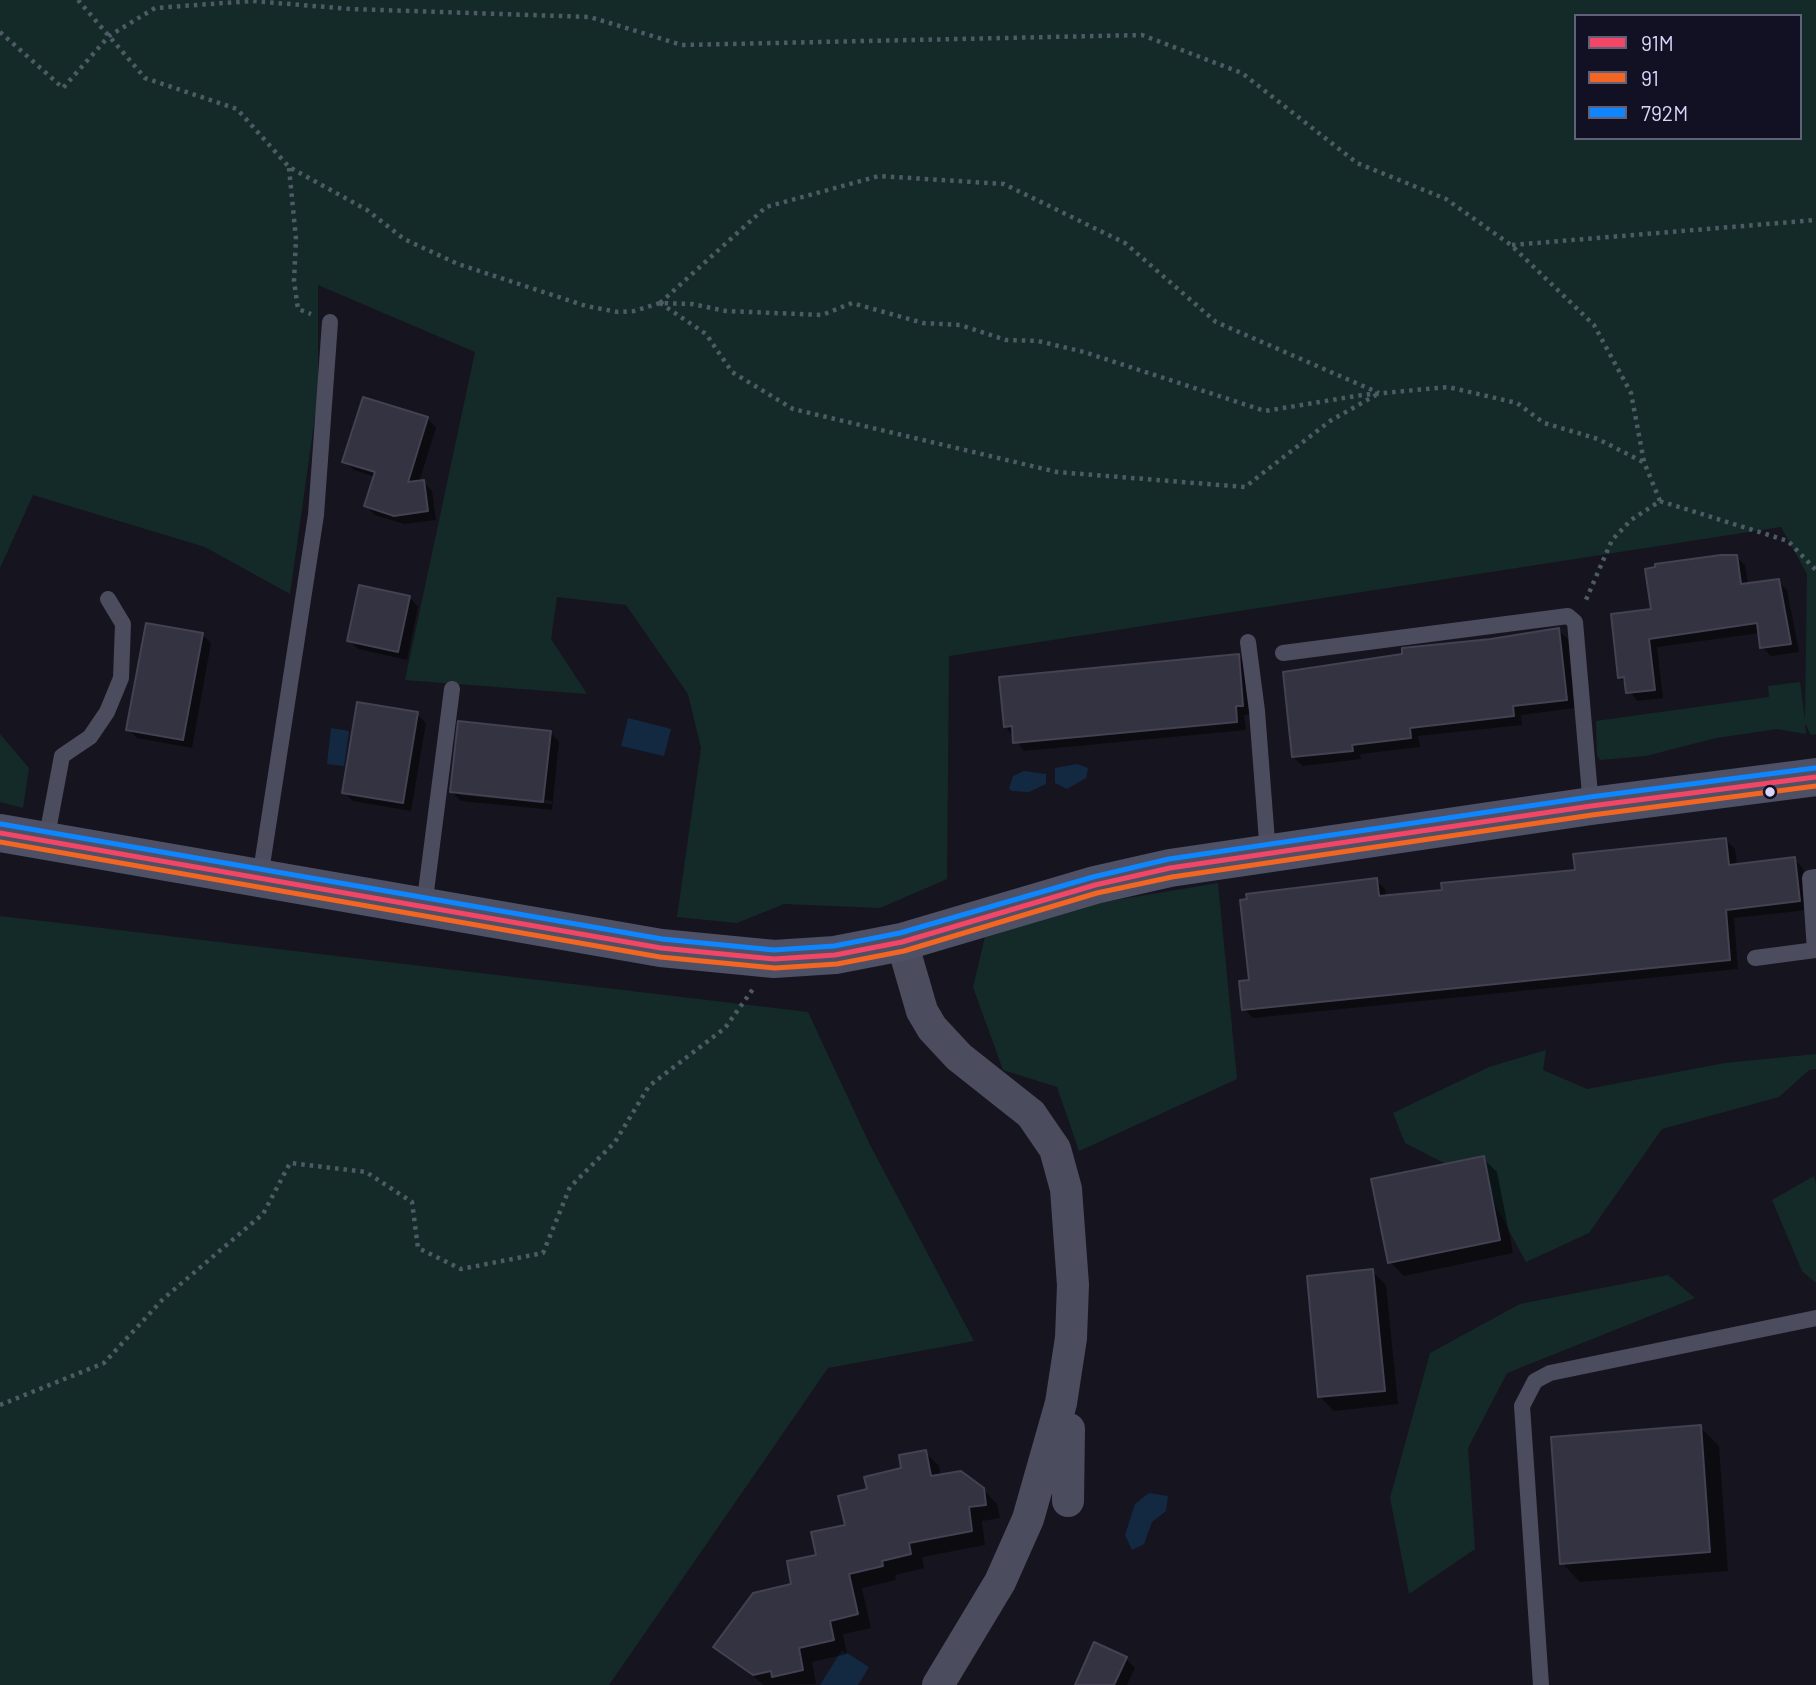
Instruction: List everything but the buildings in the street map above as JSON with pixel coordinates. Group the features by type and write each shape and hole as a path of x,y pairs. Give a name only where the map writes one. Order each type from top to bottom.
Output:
{"main road":[{"path":"0,833 661,948 745,957 835,955 902,943 1129,877 1591,806 1816,777"}],"street":[{"path":"902,943 922,1011 932,1028 958,1057 1031,1114 1055,1149 1061,1165 1069,1210 1072,1324 1062,1403 1028,1519 1000,1582 938,1685"},
{"path":"1068,1501 1066,1446 1070,1415 1087,1383 1088,1358 1072,1324"}],"lane":[{"path":"260,878 316,515 330,322"},
{"path":"46,841 62,756 90,737 107,712 121,678 122,624 108,599"},
{"path":"1283,653 1558,615 1568,616 1575,622 1591,806"},
{"path":"1248,642 1257,711 1268,854"},
{"path":"424,907 452,689"},
{"path":"1755,958 1815,950 1810,878 1816,877"},
{"path":"1541,1685 1522,1406 1535,1381 1550,1373 1816,1318"}],"path":[{"path":"78,0 145,78 237,109 289,167 367,209 404,239 458,264 596,308 634,311 660,303 692,304 726,311 822,315 852,303 923,323 960,325 1006,341 1038,341 1084,352 1265,411 1380,393 1448,387 1517,402 1544,423 1598,439 1644,462"},
{"path":"0,32 63,88 108,36 155,8 252,1 351,9 590,17 681,45 1142,35 1242,73 1357,163 1446,199 1511,246 1594,325 1631,393 1644,462 1660,501"},
{"path":"289,167 296,239 294,281 298,309 330,322"},
{"path":"660,303 766,207 879,176 1004,184 1125,243 1216,322 1380,393"},
{"path":"1511,246 1816,220"},
{"path":"660,303 706,334 732,372 793,409 1057,472 1245,487 1330,421 1380,393"},
{"path":"1660,501 1788,541 1816,570"},
{"path":"1575,622 1597,581 1612,540 1631,520 1660,501"},
{"path":"0,1405 104,1363 163,1299 263,1214 290,1163 366,1172 412,1202 418,1248 461,1269 543,1253 570,1188 615,1142 649,1086 725,1028 759,980"}],"green space":[{"path":"0,0 1816,0 1816,734 1811,735 1805,723 1806,734 1777,729 1716,738 1646,756 1600,760 1597,755 1596,721 1769,697 1768,686 1800,682 1805,720 1807,574 1781,527 949,656 947,879 880,908 784,904 737,923 677,917 701,748 688,694 626,605 557,597 551,639 587,694 405,680 475,352 318,285 318,395 290,594 205,547 33,495 0,568"},
{"path":"0,734 29,768 23,808 0,802"},
{"path":"1218,883 1237,1079 1079,1151 1057,1087 1003,1070 973,987 985,937 1098,903"},
{"path":"0,916 808,1012 870,1145 974,1341 828,1368 609,1685 0,1685"},
{"path":"1546,1050 1543,1070 1587,1089 1725,1063 1816,1054 1816,1069 1809,1070 1779,1097 1662,1129 1589,1233 1526,1262 1483,1183 1405,1143 1393,1113 1489,1067"},
{"path":"1814,1176 1816,1283 1802,1271 1772,1200"},
{"path":"1668,1275 1695,1298 1507,1373 1468,1448 1475,1549 1409,1594 1390,1498 1430,1353 1520,1304"}],"water":[{"path":"628,718 671,729 664,756 621,746"},
{"path":"331,728 349,731 344,766 327,764"},
{"path":"1077,764 1088,768 1086,778 1067,789 1055,783 1055,768"},
{"path":"1024,771 1046,774 1046,784 1029,792 1012,791 1009,788 1013,776"},
{"path":"1149,1493 1168,1496 1166,1511 1152,1522 1144,1544 1132,1550 1125,1535 1135,1504"},
{"path":"842,1650 869,1667 858,1685 820,1685"}],"transit line":[{"name":"792M","path":"1,824 662,939 774,950 834,946 900,933 1093,877 1169,859 1590,797 1815,768"},
{"name":"91M","path":"0,833 661,948 774,959 835,955 902,942 1095,885 1170,868 1591,806 1816,777"},
{"name":"91","path":"0,842 660,957 775,968 837,964 904,951 1097,893 1172,877 1592,815 1816,786"}]}
